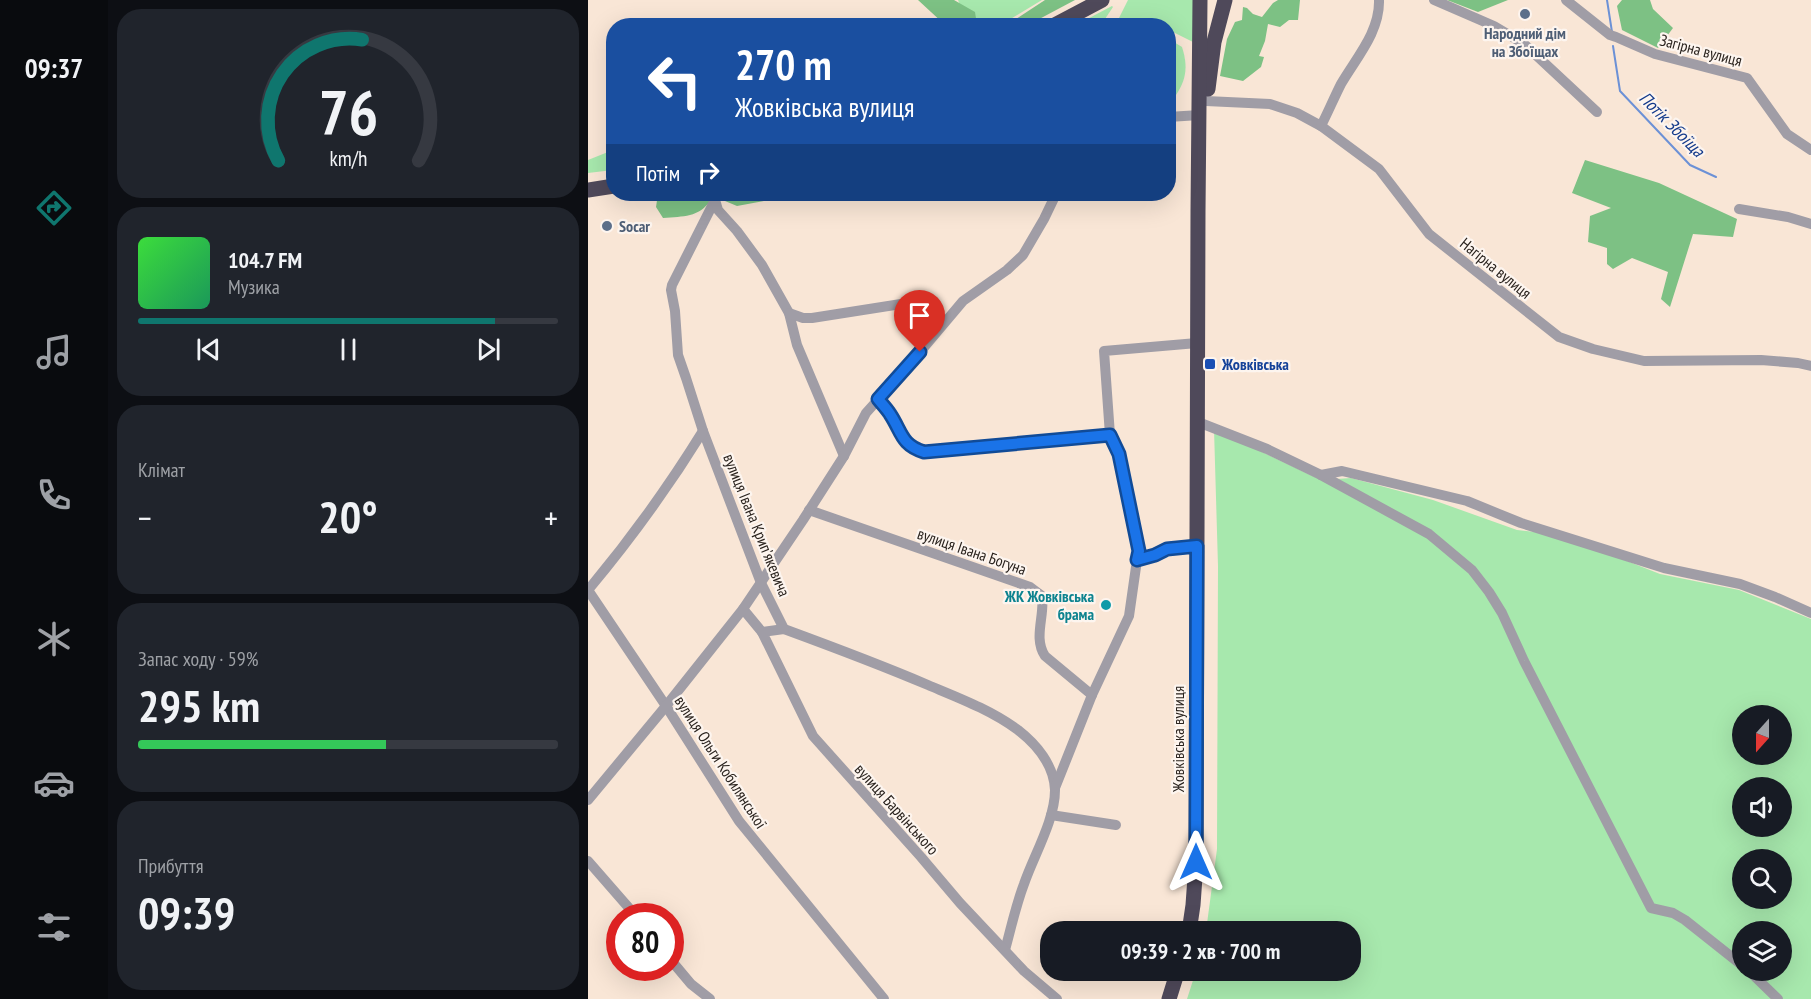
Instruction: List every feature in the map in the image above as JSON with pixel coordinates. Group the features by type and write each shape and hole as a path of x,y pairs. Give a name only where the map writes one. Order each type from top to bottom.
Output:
{"highway":[{"path":"1068,18 1102,0"},
{"path":"1200,0 1203,108"},
{"path":"1203,108 1214,42 1225,0"},
{"name":"Жовківська вулиця","path":"1191,921 1196,862 1197,343 1203,108"},
{"path":"588,190 606,187"},
{"path":"1169,999 1175,981"}],"street":[{"path":"1321,126 1341,84 1370,35 1377,18 1379,0"},
{"path":"1434,0 1494,26 1524,44 1597,112"},
{"name":"Загірна вулиця","path":"1566,0 1610,35 1655,54 1747,78 1787,134 1811,150"},
{"name":"Нагірна вулиця","path":"1176,115 1203,108 1270,104 1297,113 1321,126 1380,169 1429,234 1559,337 1593,349 1644,361 1761,360 1811,366"},
{"name":"вулиця Івана Крипʼякевича","path":"714,201 670,290 675,311 678,355 703,431 760,583 784,629"},
{"path":"717,201 718,210 762,265 789,313 797,345 843,456"},
{"path":"588,800 742,609 809,510 843,456 866,413 963,301 1007,270 1023,255 1052,201"},
{"path":"1739,209 1788,217 1811,224"},
{"path":"789,313 803,318 812,318 901,304"},
{"path":"1005,950 1023,886 1051,815 1055,788 1092,695 1129,616 1139,551 1119,454 1110,435 1104,351 1197,343"},
{"path":"878,399 890,414 904,440 912,448 924,452 1110,435"},
{"path":"1198,422 1267,449 1429,534 1472,570 1502,613 1524,661 1651,908 1672,913 1685,920 1732,957"},
{"path":"588,590 618,555 686,459 703,431"},
{"path":"1321,476 1342,471 1467,501 1521,523 1664,568 1740,584 1811,613"},
{"name":"вулиця Івана Богуна","path":"809,510 1030,587 1042,597 1040,648 1045,656 1092,695"},
{"path":"1137,560 1167,549 1197,546"},
{"name":"вулиця Ольги Кобилянської","path":"588,590 666,706 739,821 884,999"},
{"name":"вулиця Барвінського","path":"742,609 762,632 813,736 960,903 1024,971 1057,999"},
{"path":"762,632 784,629 915,680 999,717 1018,730 1044,757 1052,772 1055,788"},
{"path":"1051,815 1116,825"},
{"path":"588,861 625,903"},
{"path":"684,976 710,999"},
{"path":"1759,981 1778,999"}],"green space":[{"path":"918,0 954,0 975,12 976,18 938,18"},
{"path":"958,0 1042,0 1012,18 965,18"},
{"path":"1045,0 1075,0 1041,18 1018,18"},
{"path":"1128,0 1195,0 1195,43 1176,34 1176,18 1119,18"},
{"path":"1278,0 1300,0 1298,20 1289,20 1280,27 1268,24 1259,56 1264,57 1261,67 1243,81 1220,76 1227,39 1235,22 1242,20 1243,7 1262,17"},
{"path":"1447,0 1508,0 1478,12"},
{"path":"1622,0 1650,0 1653,9 1673,28 1658,48 1622,30 1617,6"},
{"path":"1112,6 1113,7 1106,18 1089,18"},
{"path":"1176,43 1182,47 1185,64 1184,78 1176,94"},
{"path":"606,153 606,171 588,173 588,160"},
{"path":"1585,160 1659,183 1737,219 1733,237 1693,234 1670,307 1661,299 1668,272 1632,258 1613,269 1607,264 1607,248 1588,242 1590,216 1611,208 1572,193"},
{"path":"657,201 710,201 696,213 684,216 663,218 656,207"},
{"path":"725,201 764,201 737,206"},
{"path":"1214,429 1321,480 1351,478 1433,500 1517,530 1561,535 1660,574 1739,590 1811,619 1811,999 1187,999 1193,981 1361,981 1361,921 1207,921 1217,849 1218,566"}],"waterway":[{"name":"Потік Збоїща","path":"1607,0 1612,32"},
{"name":"Потік Збоїща","path":"1613,46 1620,91 1690,165 1716,177"}],"place":[{"name":"Народний дім на Збоїщах","path":"1525,14"},
{"name":"Socar","path":"607,226"},
{"name":"Жовківська","path":"1210,364"},
{"name":"ЖК Жовківська брама","path":"1106,605"}],"route":[{"path":"920,352 878,399 890,414 904,440 912,448 924,452 1110,435 1119,454 1139,551 1137,560 1167,549 1197,546 1196,862"}]}
